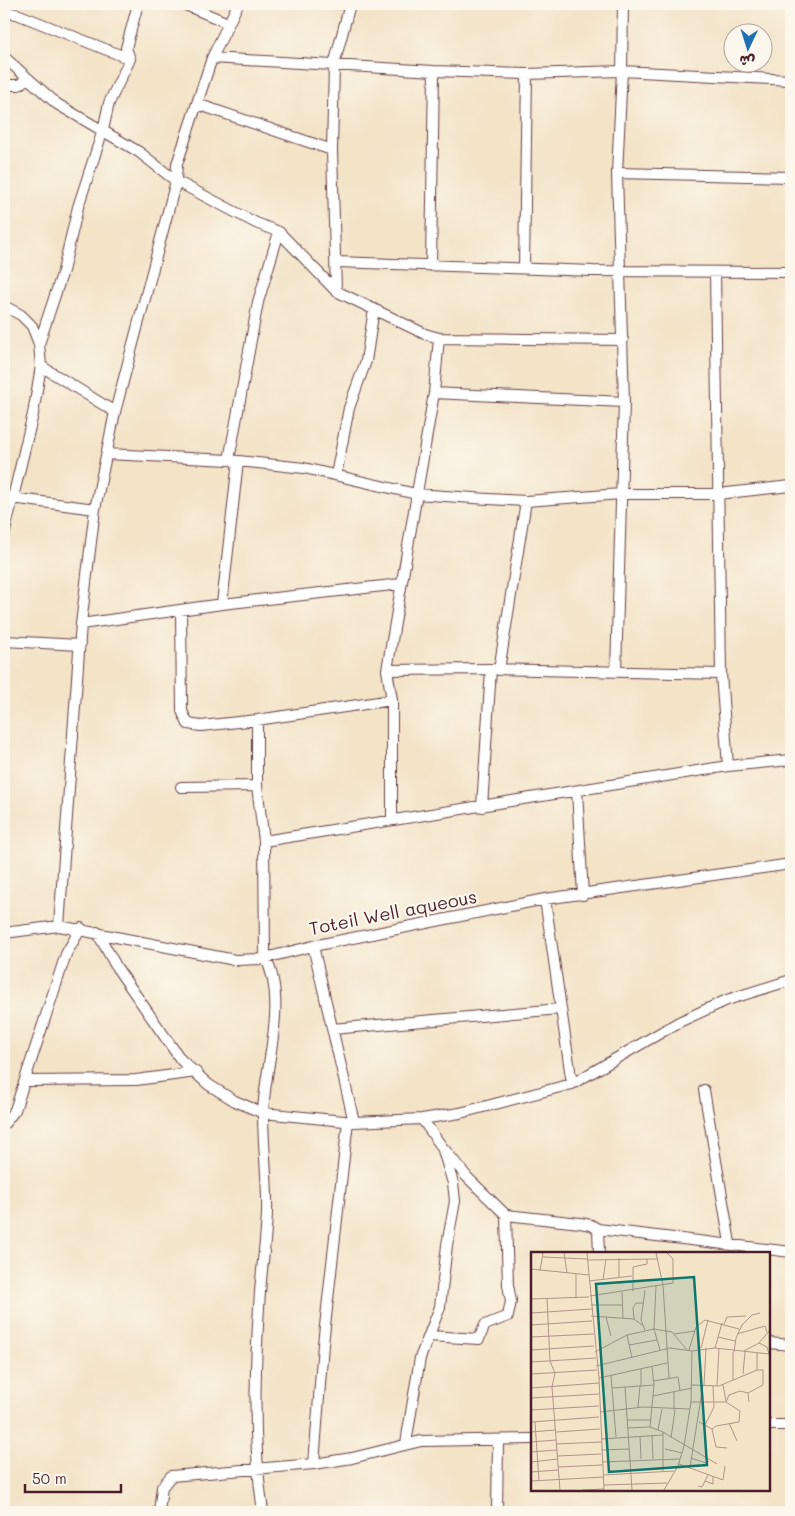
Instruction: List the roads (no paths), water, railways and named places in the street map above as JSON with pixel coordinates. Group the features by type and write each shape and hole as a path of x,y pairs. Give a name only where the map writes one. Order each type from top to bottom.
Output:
{"street":[{"path":"39,344 63,271 78,207 103,130 109,102 130,59 126,48 138,4"},
{"path":"183,4 228,23"},
{"path":"59,926 81,624 95,510 115,412 176,181 177,164 212,58 238,4"},
{"path":"336,291 332,150 334,65 350,4"},
{"path":"616,671 624,402 616,173 622,71 623,4"},
{"path":"4,12 17,14 130,59"},
{"path":"4,56 26,79 57,104 139,152 176,181 256,223 279,232 336,291 425,334 438,338 623,340"},
{"path":"212,58 434,71 527,74 622,71 791,80"},
{"path":"431,266 434,71"},
{"path":"524,268 527,74"},
{"path":"4,85 19,85 26,79"},
{"path":"197,104 332,150"},
{"path":"616,173 791,177"},
{"path":"222,604 234,460 258,302 279,232"},
{"path":"336,262 431,266 791,272"},
{"path":"715,272 721,674 728,766"},
{"path":"4,308 21,315 32,326 39,344 41,366 9,497 4,535"},
{"path":"336,475 349,408 366,361 374,309"},
{"path":"392,820 392,700 387,670 434,393 438,338"},
{"path":"41,366 115,412"},
{"path":"434,393 624,402"},
{"path":"107,454 234,460 304,468 416,494 526,500 621,494 718,494 791,486"},
{"path":"9,497 95,510"},
{"path":"482,807 495,669 526,500"},
{"path":"81,624 222,604 401,584"},
{"path":"181,610 183,718 188,724 201,726 257,720 392,700"},
{"path":"4,641 80,645"},
{"path":"387,670 495,669 721,674"},
{"path":"257,720 257,786 264,841 265,957 273,972 275,998 273,1038 263,1113 267,1213 256,1372 256,1469 263,1512"},
{"path":"264,841 728,766 791,760"},
{"path":"181,787 257,786"},
{"path":"577,791 583,894"},
{"name":"Toteil Well aqueous","path":"4,934 59,926 81,928 235,960 265,957 545,899 791,864"},
{"path":"545,899 572,1084"},
{"path":"4,1124 14,1110 26,1081 66,954 81,928"},
{"path":"97,932 117,968 181,1060 209,1085 235,1101 263,1113 351,1121 422,1119 460,1113 572,1084 679,1022 727,1000 791,980"},
{"path":"313,946 351,1121 323,1344 314,1464"},
{"path":"332,1029 560,1009"},
{"path":"26,1081 136,1080 196,1072"},
{"path":"704,1090 730,1243"},
{"path":"422,1119 467,1177 506,1215 580,1223 591,1225 598,1229 730,1243 791,1252"},
{"path":"406,1443 420,1358 440,1307 447,1245 455,1202 453,1183 442,1147"},
{"path":"429,1336 479,1339 485,1325 508,1316 510,1301 506,1215"},
{"path":"598,1229 599,1252"},
{"path":"770,1343 791,1345"},
{"path":"770,1425 791,1425"},
{"path":"159,1512 162,1487 171,1476 221,1470 314,1464 352,1458 406,1443 531,1439"},
{"path":"497,1512 498,1440"}]}
